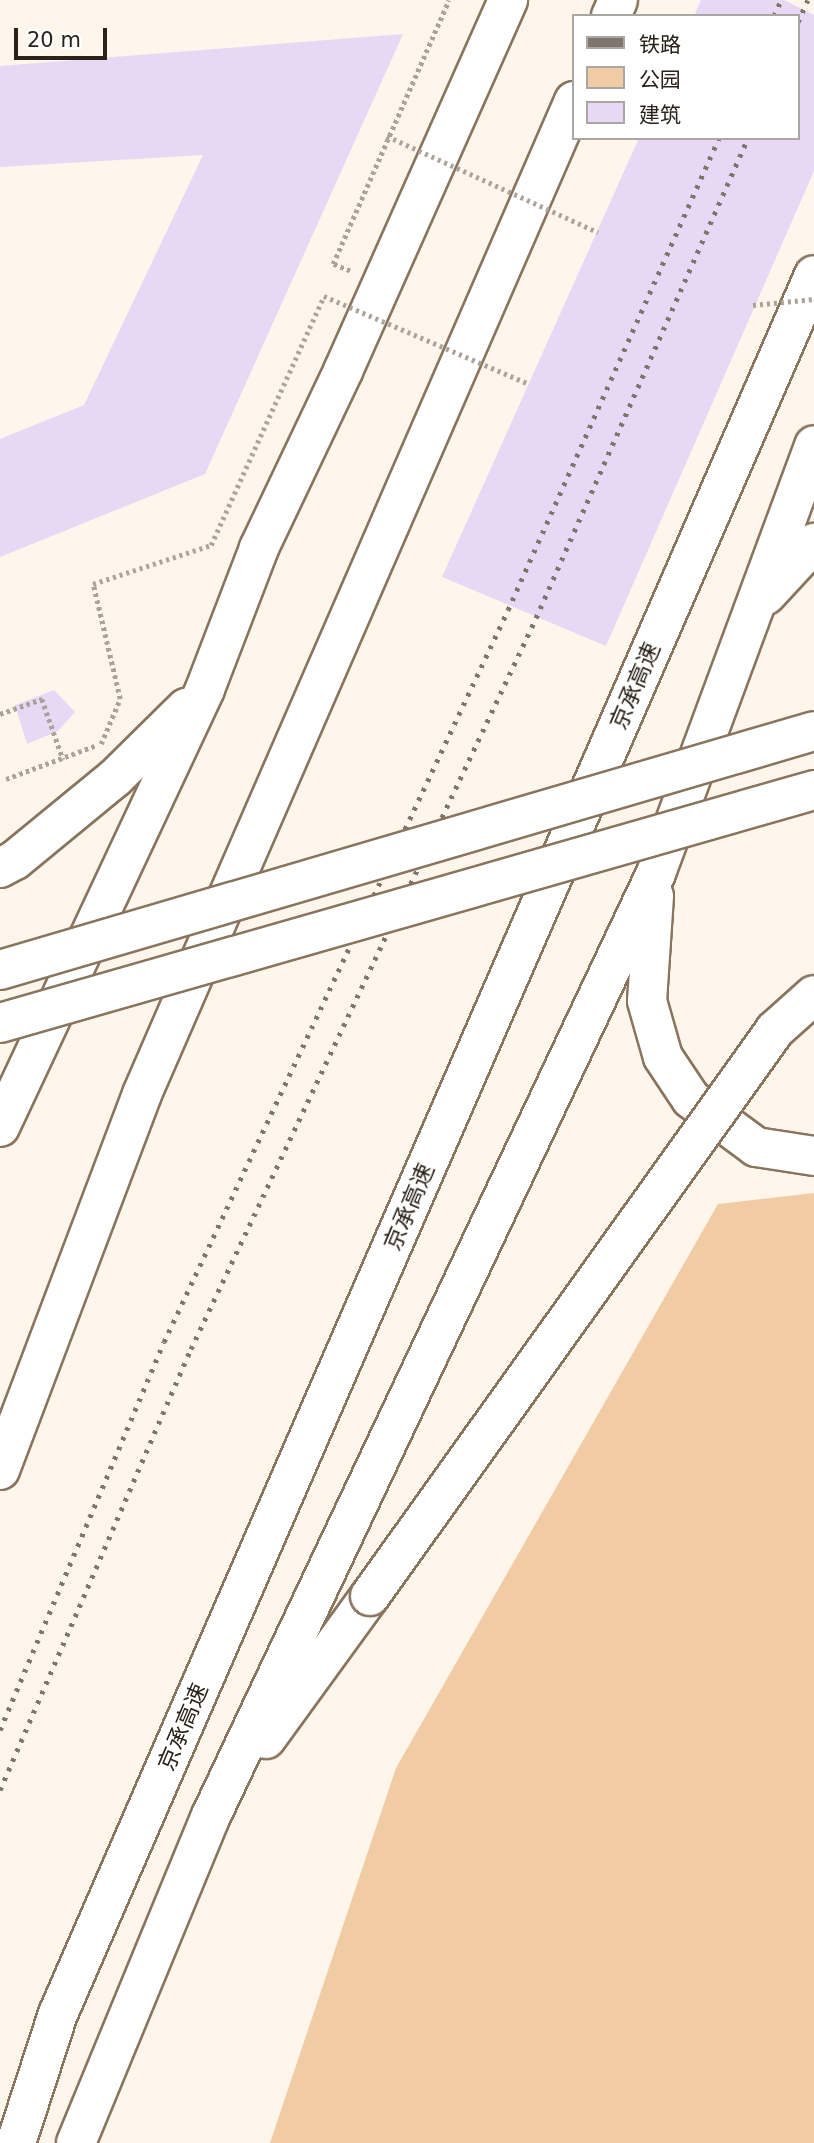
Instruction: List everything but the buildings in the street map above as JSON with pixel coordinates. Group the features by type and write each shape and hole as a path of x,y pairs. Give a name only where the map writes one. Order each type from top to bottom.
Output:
{"main road":[{"path":"0,1127 205,689 259,548 343,371 508,0"},
{"path":"0,1470 142,1094 572,106"},
{"name":"京承高速","path":"16,2143 58,2014 814,275"},
{"path":"76,2143 210,1818 656,873 814,446"},
{"path":"755,606 814,543"},
{"path":"0,868 15,860 115,778 205,689"},
{"path":"0,970 814,730"},
{"path":"0,1023 814,790"},
{"path":"656,873 647,1001 663,1057 691,1099 756,1147 814,1156"},
{"path":"210,1818 775,1030 814,995"}],"path":[{"path":"333,264 449,0"},
{"path":"387,136 598,232"},
{"path":"6,779 101,744 120,699 93,584 211,545 324,296 529,384"},
{"path":"753,305 814,299"},
{"path":"0,714 42,699 63,758"}],"green space":[{"path":"814,1193 814,2143 270,2143 396,1768 718,1204"}],"railway":[{"path":"775,14 781,0"},
{"path":"800,18 808,0"},
{"path":"0,1730 164,1342 508,610 718,140"},
{"path":"0,1790 191,1349 536,618 747,140"}]}
